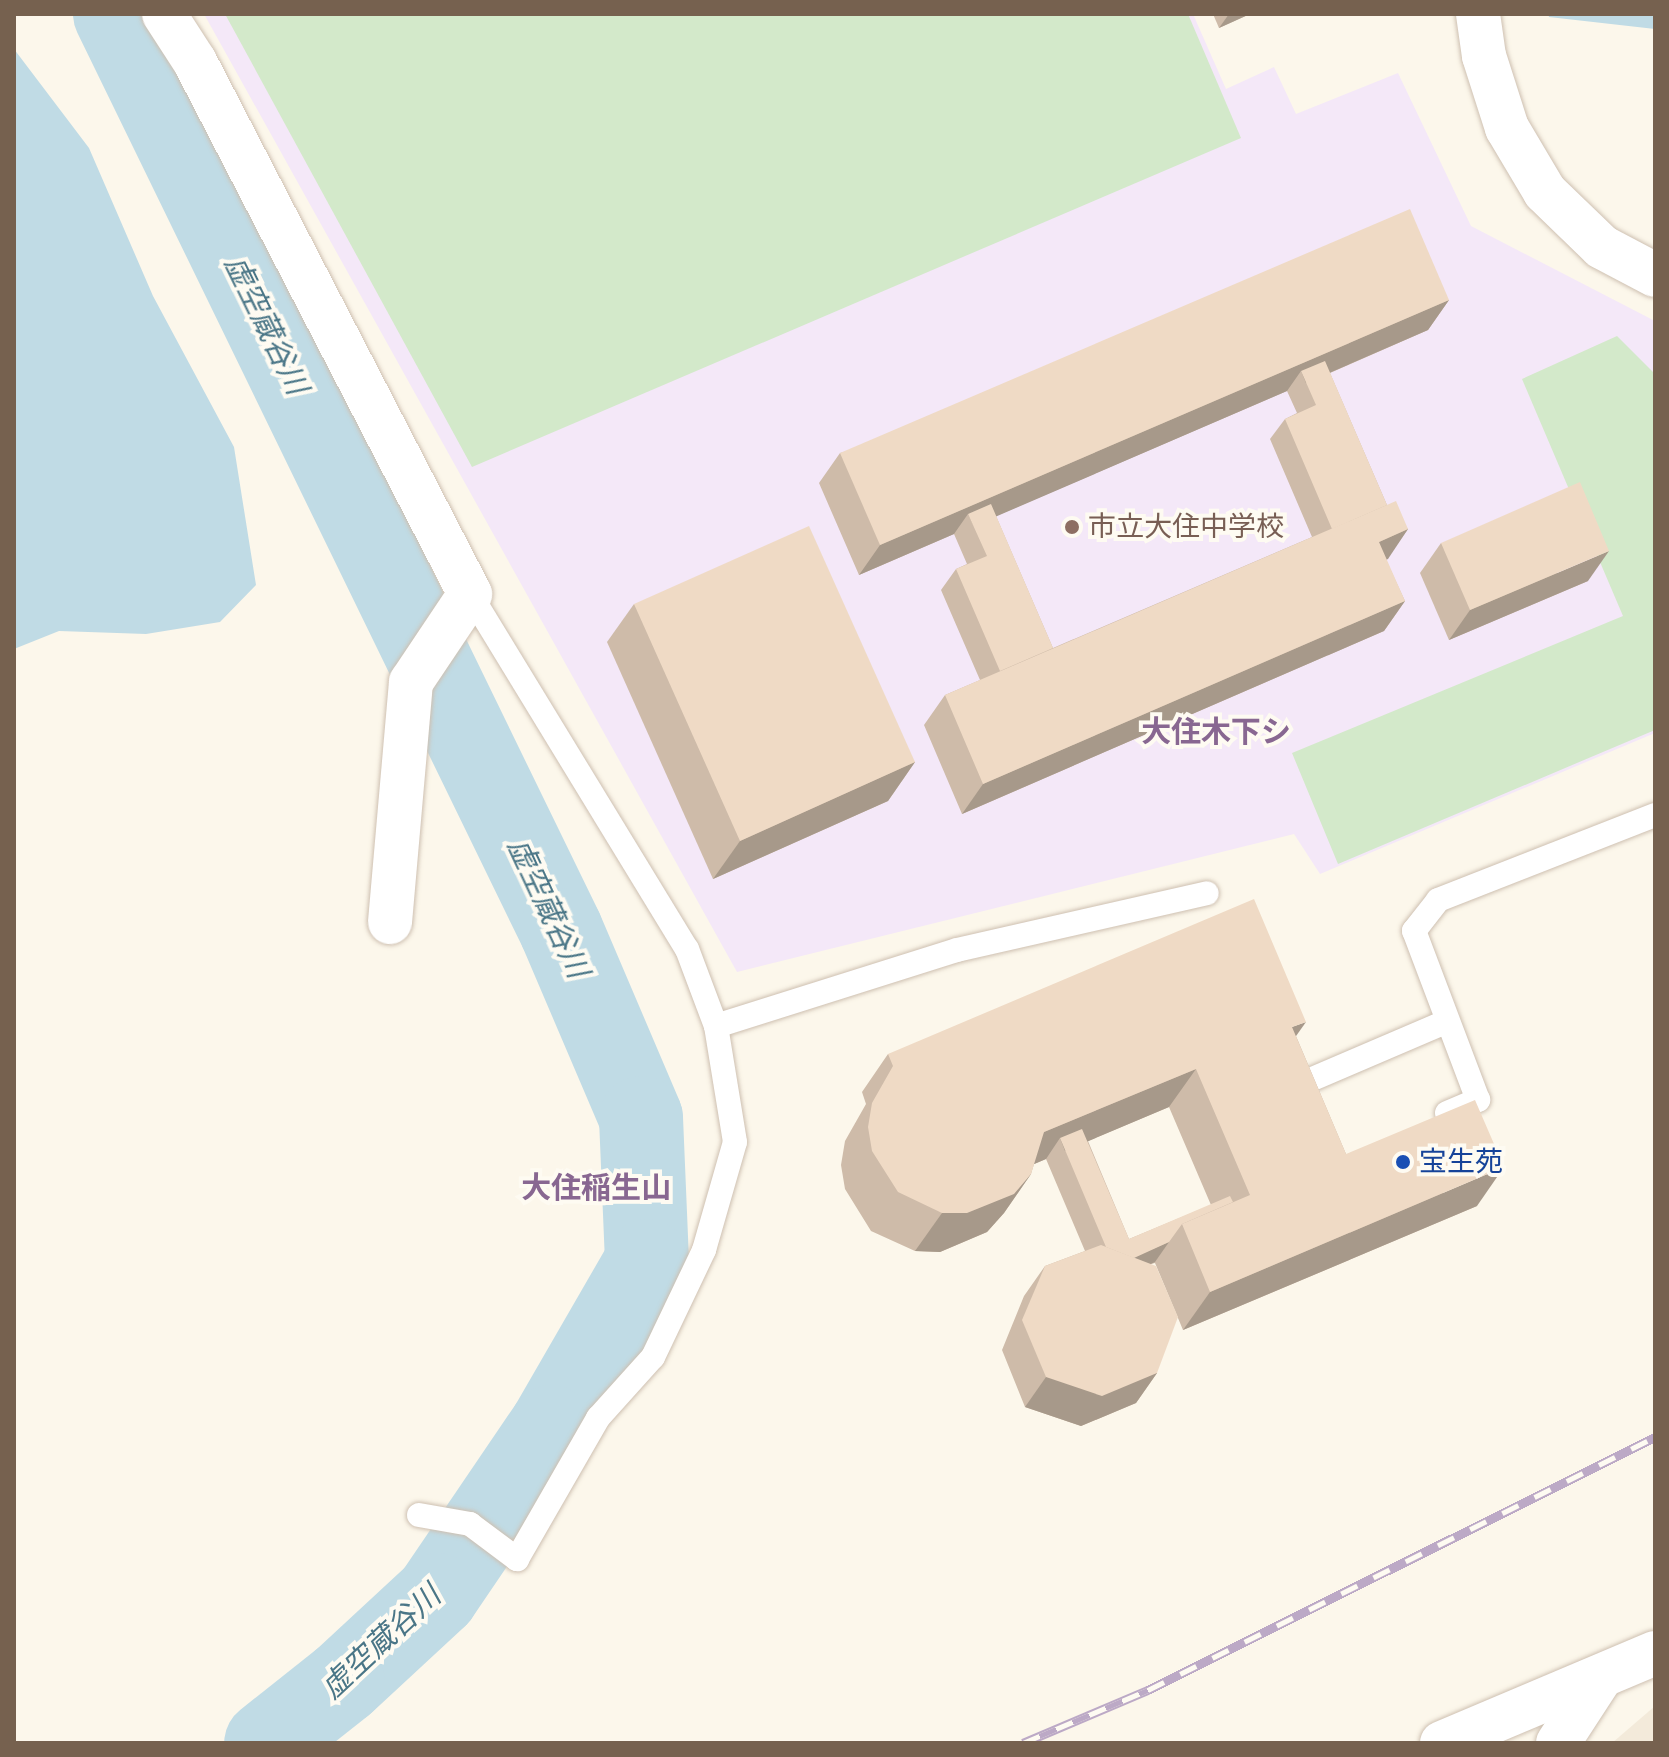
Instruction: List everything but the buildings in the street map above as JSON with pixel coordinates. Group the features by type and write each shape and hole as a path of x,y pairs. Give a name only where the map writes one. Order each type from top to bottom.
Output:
{"street":[{"path":"164,14 195,62 470,594 411,682 390,922"},
{"path":"1478,14 1484,56 1507,128 1545,192 1602,247 1655,275"},
{"path":"1442,1743 1655,1653"},
{"path":"1558,1743 1601,1677"}],"lane":[{"path":"419,1515 470,1524 517,1559 598,1418 653,1357 704,1250 735,1142 716,1026 687,949 470,594"},
{"path":"1421,1124 1478,1100 1445,1022 1414,931 1438,900 1655,815"},
{"path":"716,1026 957,950 1207,893"},
{"path":"1290,1117 1296,1086 1445,1022"}],"shaded area":[{"name":"市立大住中学校","path":"204,14 1193,14 1226,89 1274,67 1296,114 1398,73 1471,226 1655,321 1655,733 1320,874 1294,834 737,972"},
{"path":"1655,1706 1655,1743 1612,1743"}],"green space":[{"path":"225,14 1188,14 1241,138 472,467"},
{"path":"1617,336 1655,374 1655,730 1338,864 1292,753 1623,616 1522,379"}],"water":[{"path":"1548,14 1655,14 1655,29 1549,17"},
{"path":"14,49 89,148 153,296 234,447 256,585 220,622 146,634 59,631 14,649"}],"waterway":[{"name":"虚空蔵谷川","path":"115,14 561,930 641,1118 647,1261 551,1427 437,1595 343,1682 266,1743"}],"railway":[{"path":"1023,1743 1148,1690 1655,1437"}],"place":[{"name":"市立大住中学校","path":"1072,527"},
{"name":"宝生苑","path":"1403,1162"}],"district":[{"name":"大住木下シ","path":"1216,732"},
{"name":"大住稲生山","path":"596,1188"}]}
